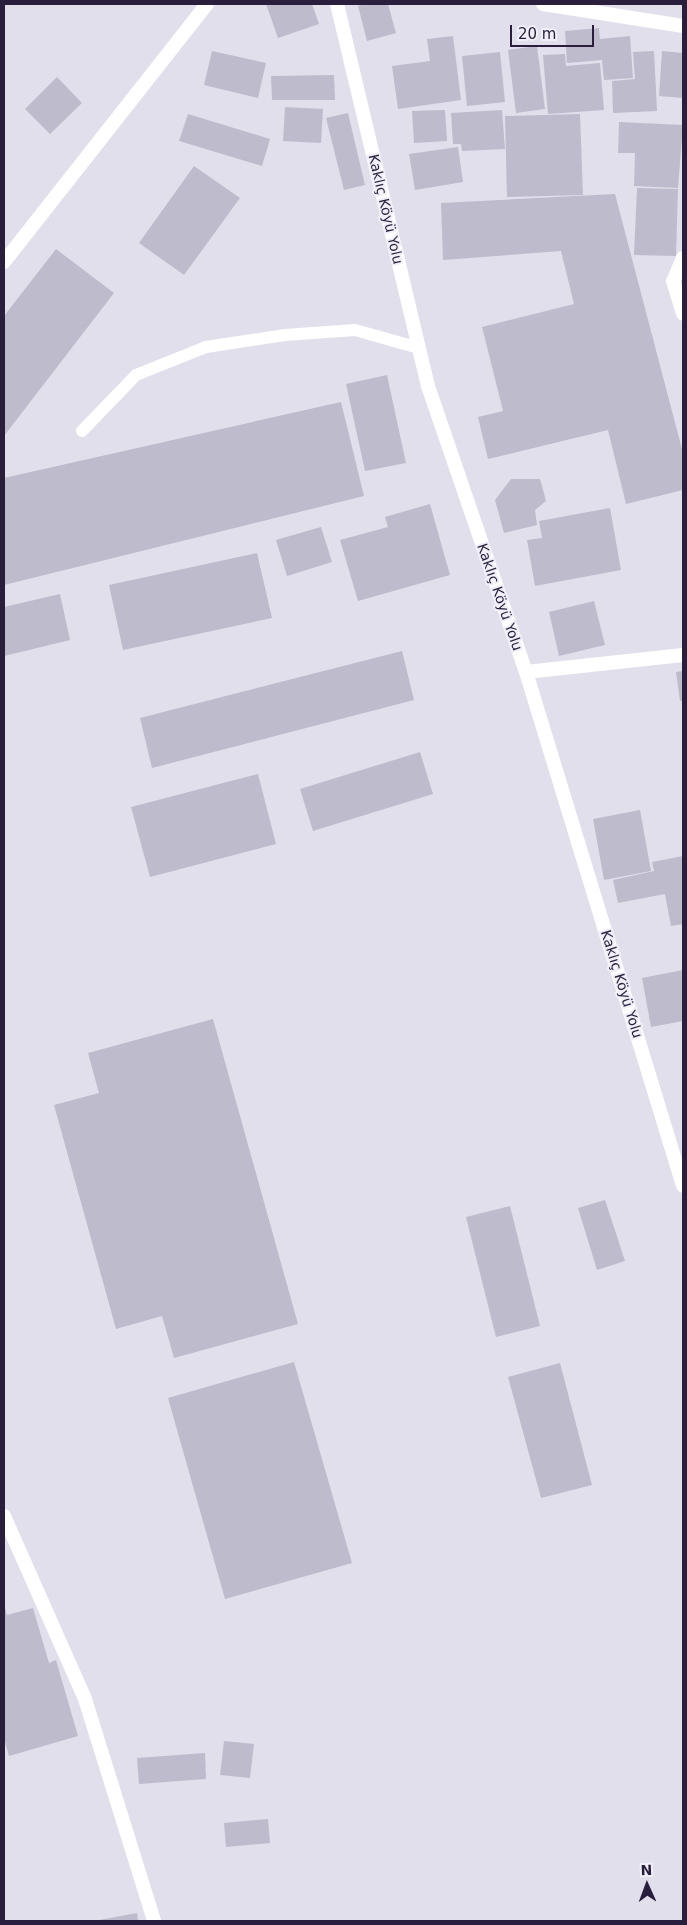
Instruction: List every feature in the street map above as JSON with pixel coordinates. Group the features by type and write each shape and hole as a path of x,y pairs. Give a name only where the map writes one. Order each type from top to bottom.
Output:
{"street":[{"path":"4,262 207,4"},
{"name":"Kaklıç Köyü Yolu","path":"337,4 428,386 526,672 678,1150 683,1186"},
{"path":"543,4 683,26"},
{"path":"683,258 673,281 683,313"},
{"path":"526,672 683,655"},
{"path":"4,1516 85,1699 154,1921"}],"lane":[{"path":"82,431 136,375 206,347 285,335 355,330 419,348"}],"building":[{"path":"266,4 312,4 319,24 278,38"},
{"path":"365,4 388,4 396,33 367,41 358,6"},
{"path":"599,28 600,39 630,36 633,78 604,80 602,60 567,63 565,31"},
{"path":"453,36 461,100 398,109 392,66 430,61 427,39"},
{"path":"537,46 545,109 516,113 508,50"},
{"path":"212,51 266,63 258,98 204,85"},
{"path":"654,51 657,111 613,113 612,81 635,79 633,52"},
{"path":"662,51 683,53 683,98 659,96"},
{"path":"500,52 505,102 467,106 462,56"},
{"path":"565,54 566,66 600,63 604,110 548,114 543,55"},
{"path":"334,75 335,100 272,100 271,76"},
{"path":"57,77 82,103 50,134 25,109"},
{"path":"285,107 323,109 321,143 283,141"},
{"path":"445,110 447,141 414,143 412,111"},
{"path":"502,110 505,149 462,151 461,144 453,144 451,113"},
{"path":"348,113 365,185 344,190 326,118"},
{"path":"188,114 270,139 262,166 179,141"},
{"path":"580,114 583,195 507,197 505,116"},
{"path":"619,122 683,125 678,188 634,186 635,153 618,153"},
{"path":"458,147 463,182 415,190 409,154"},
{"path":"194,166 240,198 184,275 139,243"},
{"path":"637,188 678,189 676,256 634,255"},
{"path":"615,194 683,453 683,490 626,504 608,430 488,459 478,417 503,411 482,327 574,304 561,251 443,260 441,203"},
{"path":"56,249 114,293 4,436 4,316"},
{"path":"387,375 406,463 365,471 346,384"},
{"path":"341,402 364,496 4,585 4,478"},
{"path":"511,479 540,479 546,501 535,510 537,525 504,533 495,500"},
{"path":"430,504 450,575 358,601 340,540 388,527 385,517"},
{"path":"610,508 621,570 535,586 527,540 542,538 539,521"},
{"path":"321,527 332,562 287,576 276,540"},
{"path":"257,553 272,618 123,650 109,585"},
{"path":"60,594 70,640 4,656 4,607"},
{"path":"594,601 605,645 559,656 549,612"},
{"path":"402,651 414,700 152,768 140,718"},
{"path":"683,671 683,701 680,701 676,672"},
{"path":"420,752 433,794 313,831 300,789"},
{"path":"258,774 276,844 150,877 131,807"},
{"path":"640,810 651,871 604,880 593,819"},
{"path":"683,856 683,924 671,926 665,894 618,903 613,880 654,871 652,862"},
{"path":"683,970 683,1021 651,1027 642,978"},
{"path":"213,1019 298,1324 174,1358 162,1316 116,1329 54,1105 99,1093 88,1053"},
{"path":"605,1200 625,1261 597,1270 578,1208"},
{"path":"510,1206 540,1326 496,1337 466,1217"},
{"path":"294,1362 352,1563 225,1599 168,1398"},
{"path":"560,1363 592,1485 541,1498 508,1377"},
{"path":"4,1604 7,1615 33,1608 49,1663 56,1660 78,1736 9,1756 4,1738"},
{"path":"224,1741 254,1744 250,1778 220,1775"},
{"path":"205,1753 206,1779 139,1784 137,1758"},
{"path":"268,1819 270,1843 226,1847 224,1823"},
{"path":"137,1913 138,1921 99,1921 99,1920"}]}
